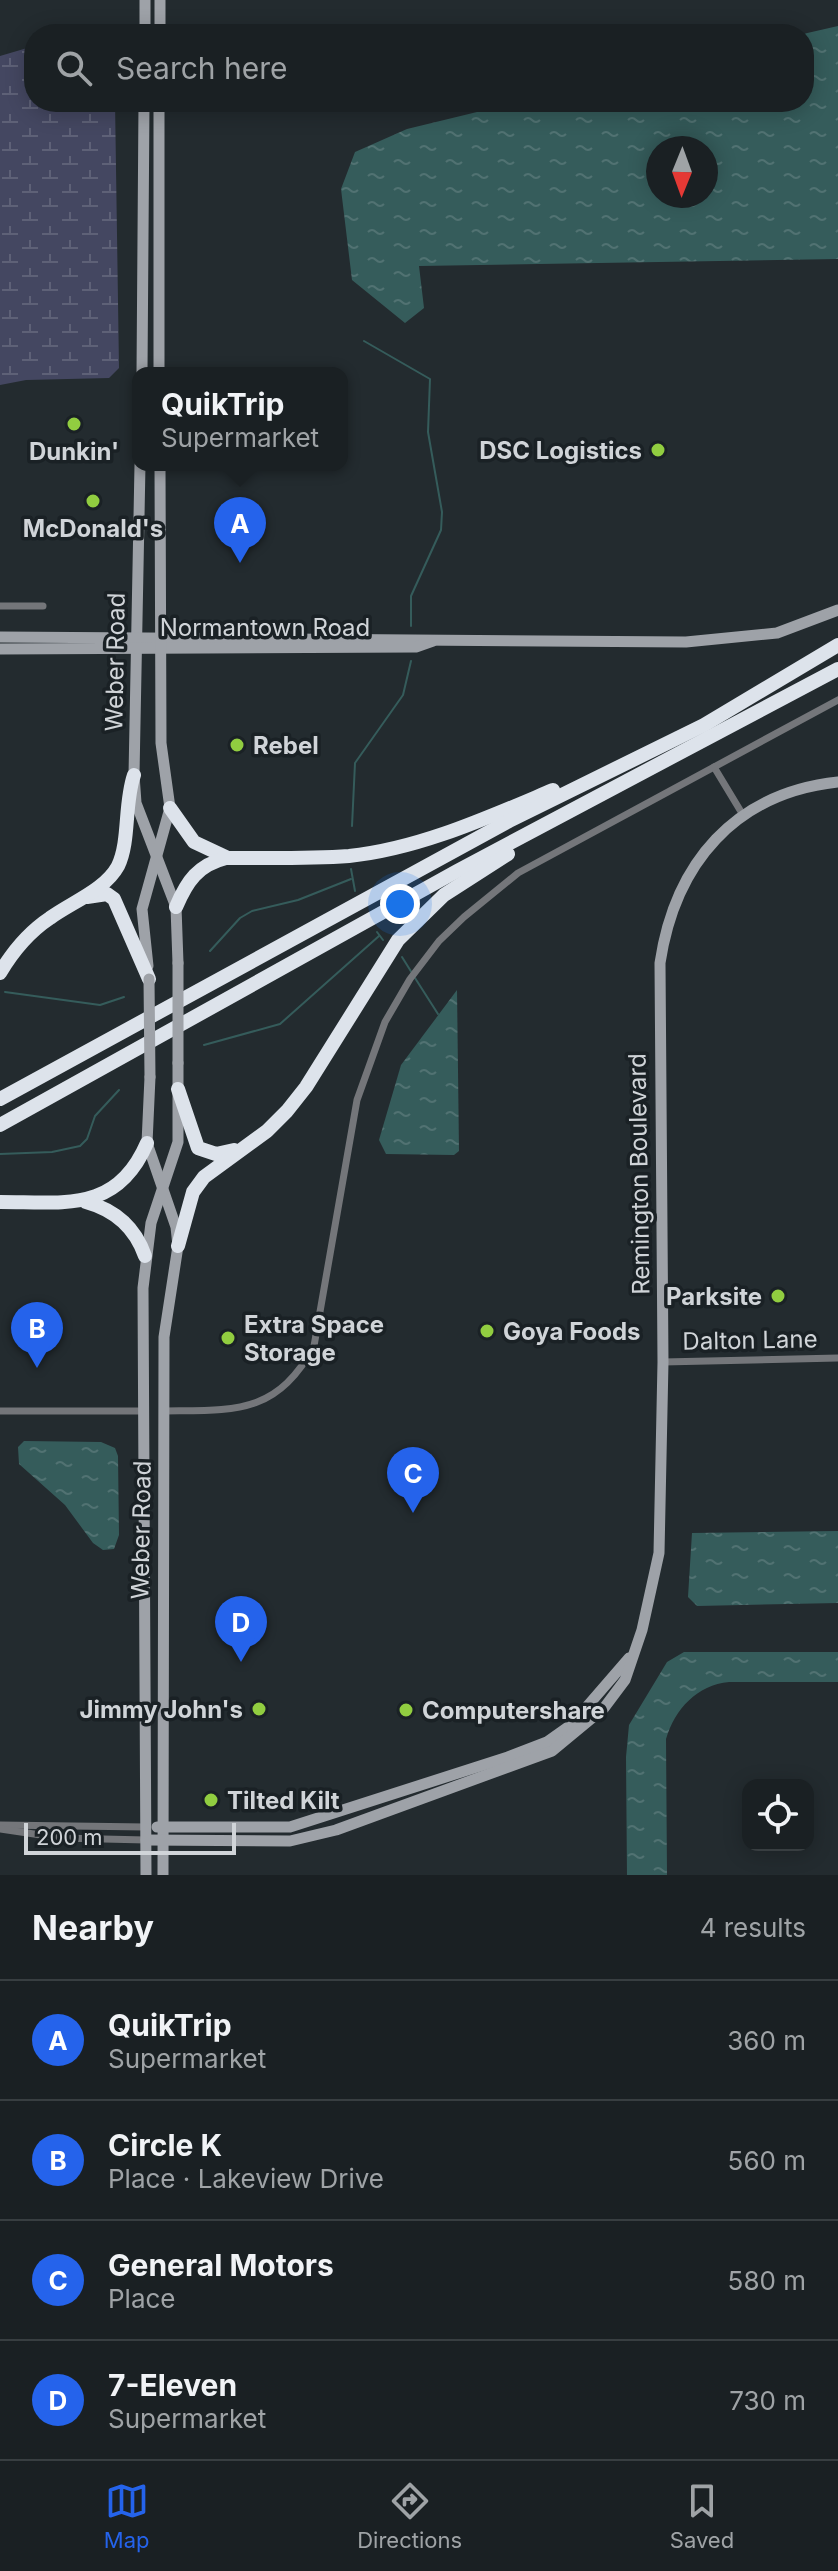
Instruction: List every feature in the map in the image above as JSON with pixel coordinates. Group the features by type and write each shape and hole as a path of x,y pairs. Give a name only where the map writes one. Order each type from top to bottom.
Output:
{"highway":[{"path":"0,1099 509,821 704,725 838,645"},
{"path":"0,1125 457,871 838,669"},
{"path":"176,907 184,887 199,868 226,858 351,856 402,845 486,819 704,725"},
{"path":"0,973 32,932 109,878 120,860 126,800 134,775"},
{"path":"178,1246 193,1192 204,1177 267,1131 306,1087 369,983 398,940 419,917 444,895 583,806"},
{"path":"170,808 194,842 226,858"},
{"path":"78,899 99,894 114,899 149,979"},
{"path":"178,1089 191,1136 198,1148 216,1154 249,1144"},
{"path":"82,1201 114,1189 138,1164 147,1143"},
{"path":"0,1202 82,1201 113,1211 133,1233 145,1256"}],"main road":[{"path":"145,0 145,24"},
{"path":"160,0 160,24"},
{"path":"142,367 144,112"},
{"path":"159,112 159,367"},
{"name":"Weber Road","path":"140,471 136,803 176,907 178,963 178,1142 151,1223 145,1256 146,1875"},
{"name":"Weber Road","path":"160,471 161,743 170,808 142,909 149,979 147,1143 178,1246 164,1337 163,1875"},
{"name":"Normantown Road","path":"0,637 137,635 418,637 434,641 734,640 777,633 838,610"},
{"name":"Normantown Road","path":"0,649 416,647 434,641"},
{"name":"Remington Boulevard","path":"146,1840 290,1841 336,1830 552,1751 587,1725 625,1680 642,1630 659,1553 663,1362 660,963 665,929 691,868 714,840 743,815 783,794 813,784 838,782"},
{"name":"Remington Boulevard","path":"146,1827 290,1827 508,1757 547,1742 571,1725 630,1658"}],"street":[{"path":"0,606 43,606"},
{"path":"165,1411 245,1409 277,1395 301,1370 314,1346 357,1100 366,1069 385,1022 439,941 518,873 838,700"},
{"path":"714,767 743,815"},
{"name":"Dalton Lane","path":"663,1362 838,1358"},
{"path":"0,1411 143,1411"},
{"path":"0,1827 146,1827"},
{"path":"0,1827 61,1838 146,1840"}],"green space":[{"path":"24,49 24,112 115,112 119,368 109,378 26,380 0,385 0,56"}],"water":[{"path":"838,26 838,259 419,266 424,308 405,323 352,280 341,189 355,152 407,129 477,112 814,112 814,31"},
{"path":"457,990 459,1151 454,1155 386,1154 379,1140 401,1065"},
{"path":"24,1441 101,1442 115,1448 118,1456 119,1535 114,1549 103,1550 93,1543 65,1505 19,1464 18,1447"},
{"path":"838,1531 838,1603 697,1606 688,1597 692,1533"},
{"path":"684,1652 838,1652 838,1682 729,1682 707,1688 689,1700 675,1718 666,1739 667,1875 627,1875 626,1757 629,1725 667,1662"}],"waterway":[{"path":"364,341 430,379 428,432 442,512 441,530 411,596 411,626"},
{"path":"352,826 355,763 403,695 411,661"},
{"path":"351,869 355,891"},
{"path":"210,951 240,918 252,911 298,900 351,879"},
{"path":"377,932 383,940"},
{"path":"204,1045 280,1024 379,936"},
{"path":"402,957 412,973"},
{"path":"415,978 438,1014"},
{"path":"5,992 100,1005 124,997"},
{"path":"0,1154 52,1152 80,1146 87,1139 95,1116 119,1090"}],"place":[{"name":"Dunkin'","path":"74,424"},
{"name":"DSC Logistics","path":"658,450"},
{"name":"McDonald's","path":"93,501"},
{"name":"QuikTrip","path":"240,563"},
{"name":"Rebel","path":"237,745"},
{"name":"Parksite","path":"778,1296"},
{"name":"Goya Foods","path":"487,1331"},
{"name":"Extra Space Storage","path":"228,1338"},
{"name":"Circle K","path":"37,1368"},
{"name":"General Motors","path":"413,1513"},
{"name":"7-Eleven","path":"241,1662"},
{"name":"Jimmy John's","path":"259,1709"},
{"name":"Computershare","path":"406,1710"},
{"name":"Tilted Kilt","path":"211,1800"}]}
